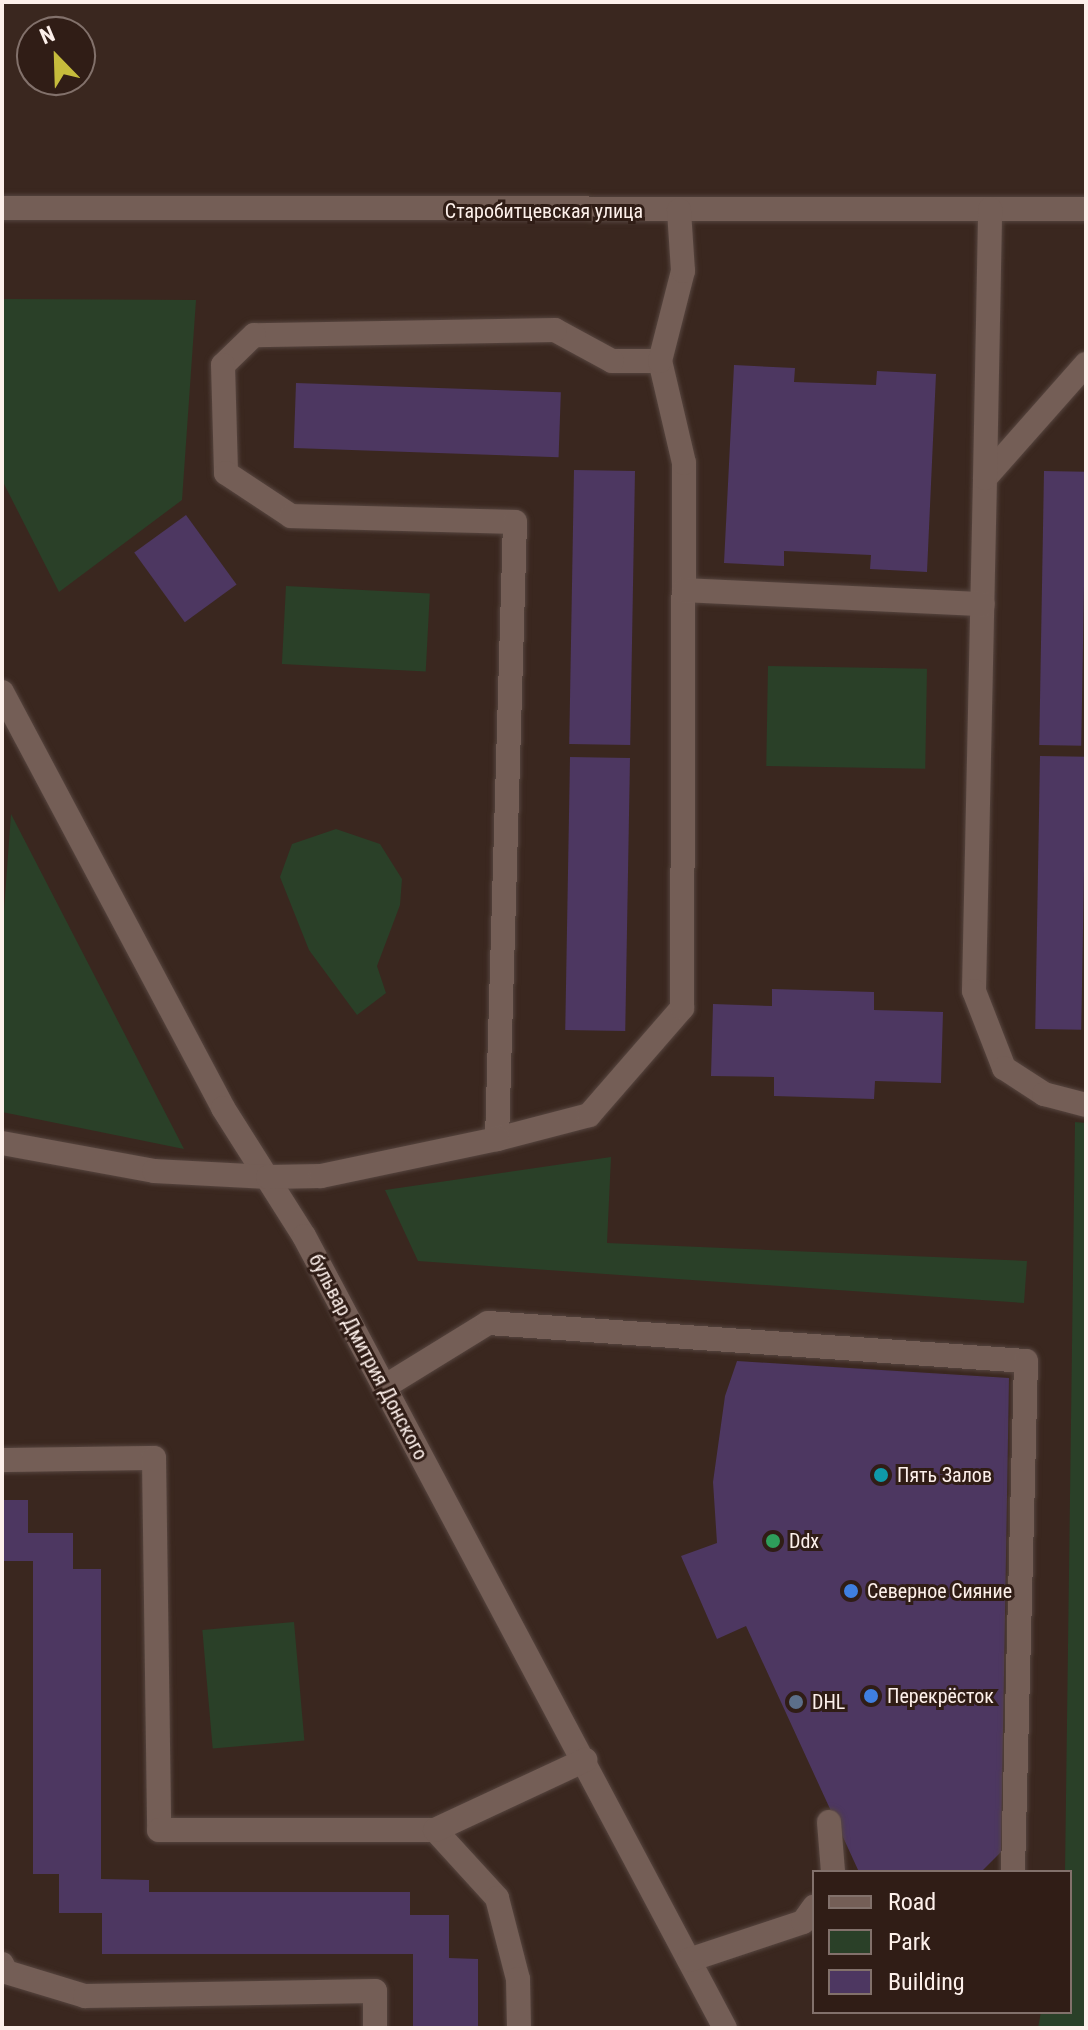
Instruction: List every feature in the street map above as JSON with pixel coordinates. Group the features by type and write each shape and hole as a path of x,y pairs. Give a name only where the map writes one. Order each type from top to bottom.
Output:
{"street":[{"name":"Старобитцевская улица","path":"2,208 1086,209"},
{"path":"990,209 974,991 1004,1068 1044,1094 1086,1105"},
{"path":"2,1143 154,1171 268,1177 321,1176 497,1139 589,1115 682,1008 684,463 660,361 683,271 679,210"},
{"path":"497,1139 515,522 291,516 226,473 223,365 254,335 555,330 612,361 660,361"},
{"path":"985,478 1086,364"},
{"path":"684,590 983,604"},
{"name":"бульвар Дмитрия Донского","path":"2,692 223,1108 268,1177 384,1387 725,2028"},
{"path":"384,1387 488,1323 1026,1361 1013,1870"},
{"path":"2,1460 154,1458 159,1830 435,1830 585,1760"},
{"path":"829,1822 833,1870"},
{"path":"435,1830 497,1898 518,1979 519,2028"},
{"path":"689,1960 810,1918"},
{"path":"2,1964 6,1972 85,1996 375,1991 375,2028"}],"green space":[{"path":"2,299 196,300 182,500 59,592 2,480"},
{"path":"286,586 430,594 426,671 282,664"},
{"path":"768,666 927,669 925,769 766,766"},
{"path":"11,814 184,1149 2,1112 2,938"},
{"path":"336,829 380,844 402,879 400,905 377,966 386,993 357,1015 309,950 280,877 292,844"},
{"path":"1075,1122 1086,1123 1086,2028 1038,2028 1041,2014 1072,2014 1072,1870 1065,1870"},
{"path":"611,1157 607,1243 1027,1261 1024,1303 418,1261 385,1190"},
{"path":"294,1622 304,1741 213,1749 202,1630"}],"building":[{"path":"734,365 795,368 794,382 876,385 877,371 936,374 927,572 870,569 871,555 784,551 784,566 724,563"},
{"path":"296,383 561,392 559,457 294,448"},
{"path":"574,470 635,471 630,745 569,744"},
{"path":"1044,471 1086,472 1081,746 1039,745"},
{"path":"186,515 237,585 185,622 134,553"},
{"path":"1040,756 1086,757 1081,1030 1035,1029"},
{"path":"570,757 630,758 625,1031 565,1030"},
{"path":"772,989 874,992 874,1010 943,1012 941,1083 875,1081 874,1099 774,1096 774,1077 711,1076 713,1004 772,1006"},
{"name":"Северное Сияние","path":"737,1361 1009,1378 1001,1852 983,1870 858,1870 746,1626 717,1639 681,1556 717,1543 713,1482 725,1396"},
{"path":"2,1500 28,1500 28,1533 73,1533 73,1569 101,1569 101,1879 149,1880 149,1892 410,1892 410,1915 449,1915 449,1958 478,1959 478,2028 413,2028 413,1954 102,1954 102,1913 59,1913 59,1874 33,1874 33,1561 2,1561"}],"place":[{"name":"Пять Залов","path":"881,1475"},
{"name":"Ddx","path":"773,1541"},
{"name":"Северное Сияние","path":"851,1591"},
{"name":"Перекрёсток","path":"871,1696"},
{"name":"DHL","path":"796,1702"}]}
